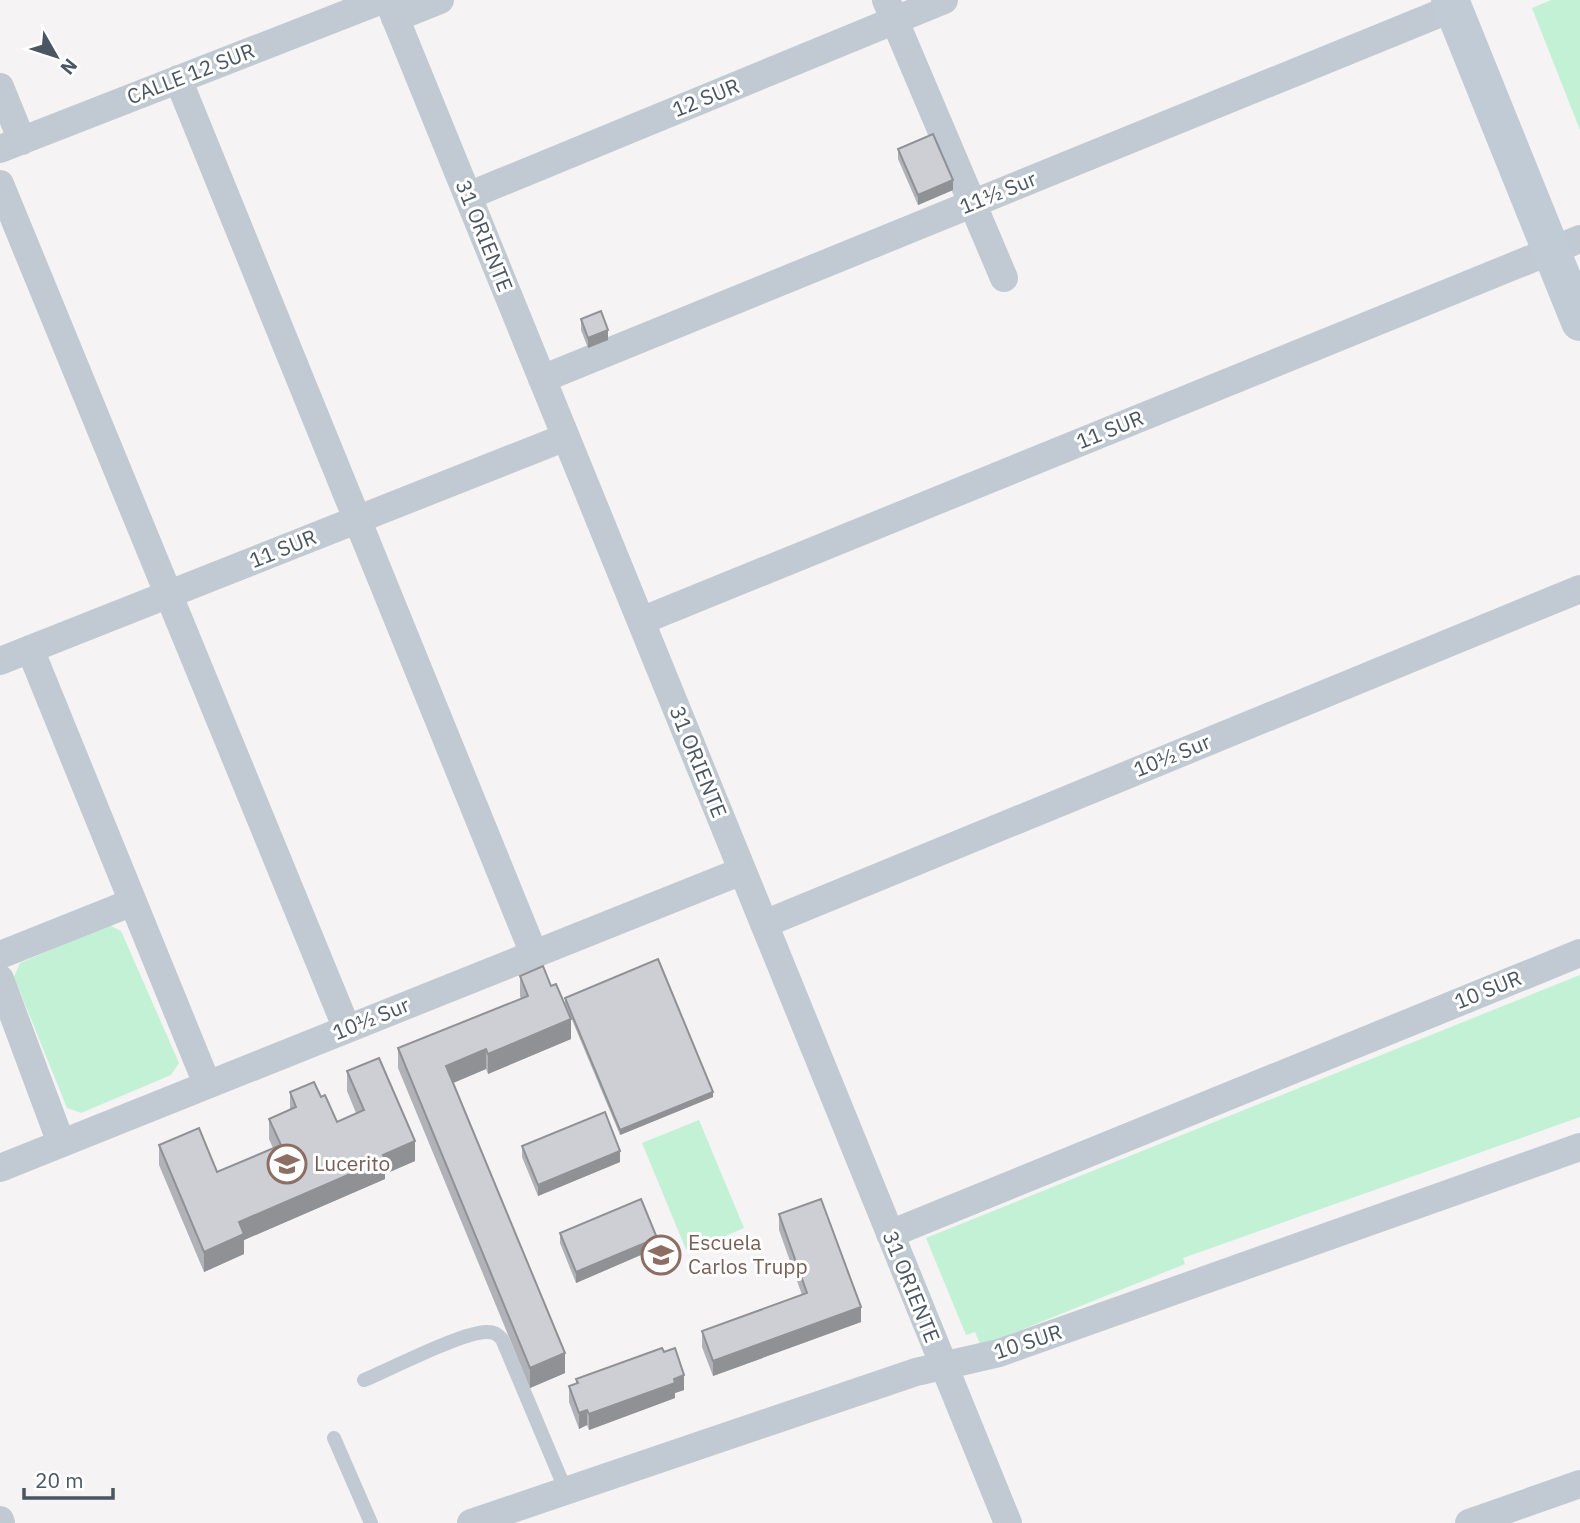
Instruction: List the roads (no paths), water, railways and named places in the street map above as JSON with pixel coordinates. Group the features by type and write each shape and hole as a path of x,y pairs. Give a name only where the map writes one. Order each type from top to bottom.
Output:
{"street":[{"name":"CALLE 12 SUR","path":"11,145 178,79 388,6 440,0"},
{"name":"12 SUR","path":"468,196 890,10 944,0"},
{"path":"1452,4 1566,245 1580,322"},
{"name":"11½ Sur","path":"542,379 1452,4"},
{"name":"31 ORIENTE","path":"388,6 468,196 1008,1523"},
{"path":"890,10 1004,278"},
{"path":"178,79 534,954"},
{"path":"0,87 11,145"},
{"path":"0,184 347,1028"},
{"name":"11 SUR","path":"641,621 1566,245"},
{"name":"11 SUR","path":"0,661 566,437"},
{"name":"10½ Sur","path":"764,924 1580,589"},
{"path":"30,649 207,1084"},
{"name":"10½ Sur","path":"0,1168 742,870"},
{"path":"0,955 133,902"},
{"name":"10 SUR","path":"890,1234 1580,953"},
{"path":"0,979 61,1143"},
{"name":"10 SUR","path":"471,1523 916,1371 999,1353 1580,1147"},
{"path":"1469,1523 1580,1484"}],"lane":[{"path":"364,1380 468,1335 497,1333 502,1339 566,1491"},
{"path":"334,1438 371,1523"}],"place":[{"name":"Lucerito","path":"287,1164"},
{"name":"Escuela Carlos Trupp","path":"661,1255"}]}
